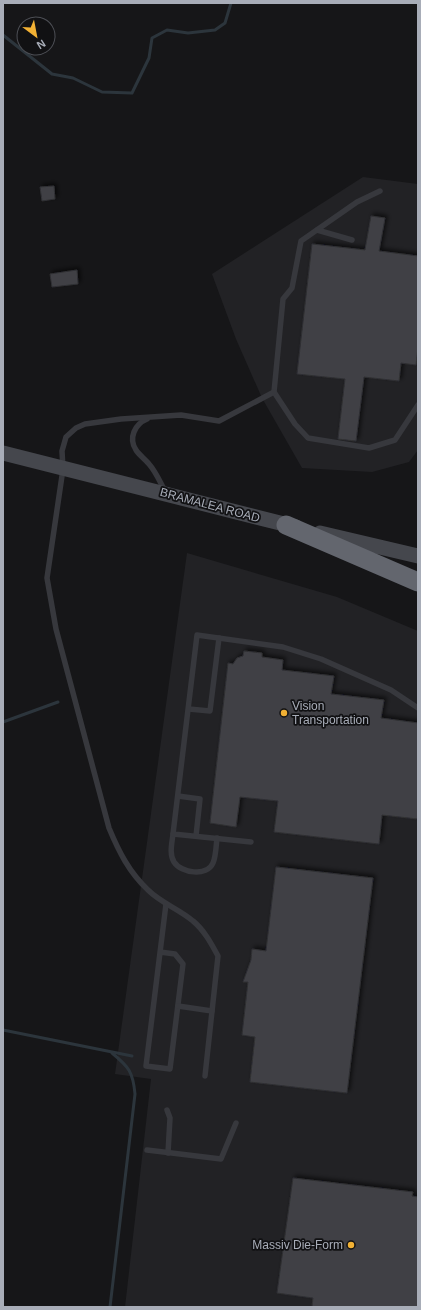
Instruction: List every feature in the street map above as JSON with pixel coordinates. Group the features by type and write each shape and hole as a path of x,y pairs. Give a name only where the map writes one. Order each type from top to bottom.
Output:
{"highway":[{"path":"286,525 418,582"}],"main road":[{"name":"BRAMALEA ROAD","path":"3,453 63,469 166,493 286,525 418,556"}],"lane":[{"path":"380,191 357,202 301,241 292,288 283,299 274,392 295,424 308,438 369,448 394,440 418,405"},
{"path":"317,230 352,240"},
{"path":"206,1076 218,956 210,941 193,921 148,891 122,859 109,828 56,629 47,578 63,469 62,451 66,437 76,428 85,424 181,415 220,421 274,392"},
{"path":"155,417 143,421 138,425 132,438 136,450 149,463 166,493"},
{"path":"217,838 213,863 208,869 201,872 191,871 180,868 174,862 171,850 197,635 283,647 321,659 391,690 418,708"},
{"path":"189,709 210,712 219,638"},
{"path":"178,796 200,799 196,836"},
{"path":"173,834 251,842"},
{"path":"160,952 175,954 183,964 170,1069 146,1066 160,952 166,904"},
{"path":"178,1006 212,1011"},
{"path":"167,1110 170,1118 168,1153"},
{"path":"147,1150 221,1159 236,1123"}],"shaded area":[{"path":"363,177 418,184 418,450 409,462 372,472 302,468 262,398 236,339 212,274"},
{"path":"187,553 337,597 418,631 418,1307 125,1307 151,1079 115,1074"}],"building":[{"path":"54,186 55,199 42,201 40,187"},
{"path":"371,216 385,218 379,251 418,256 418,347 416,365 401,363 399,381 364,377 356,441 338,439 345,379 297,374 312,244 365,250"},
{"path":"77,270 78,284 52,287 50,274"},
{"path":"244,651 262,653 262,657 283,660 282,670 334,676 331,694 384,700 381,718 418,723 418,819 382,815 379,844 274,832 278,801 240,797 236,827 210,823 228,663 233,664 237,658 243,656"},
{"path":"276,867 373,878 347,1093 250,1082 255,1037 242,1035 248,982 243,982 251,960 252,949 266,951"},
{"name":"Massiv Die-Form","path":"293,1178 413,1192 412,1196 418,1197 418,1307 312,1307 313,1298 277,1293"}],"waterway":[{"path":"3,35 52,74 73,78 102,92 132,93 149,58 152,38 167,30 188,33 215,30 225,23 231,3"},
{"path":"3,722 58,702"},
{"path":"3,1030 132,1056"},
{"path":"110,1307 135,1094 133,1080 129,1070 112,1053"}],"place":[{"name":"Vision Transportation","path":"284,713"},
{"name":"Massiv Die-Form","path":"351,1245"}]}
